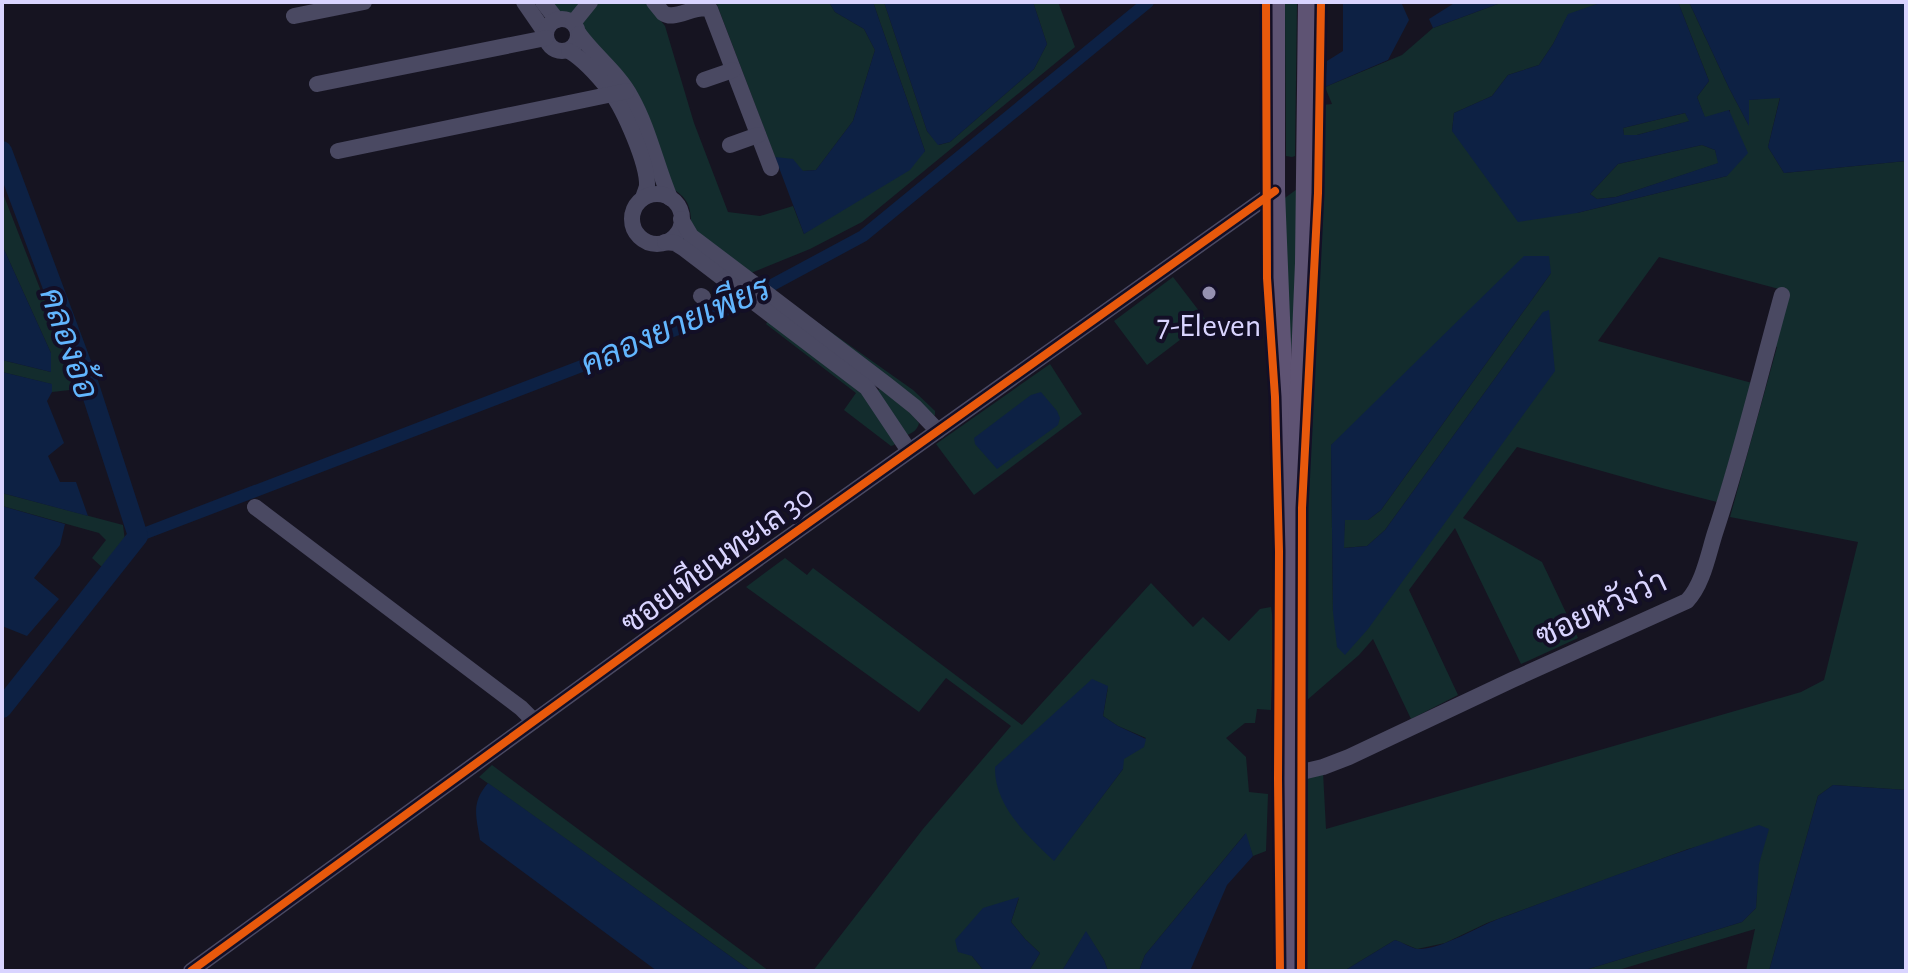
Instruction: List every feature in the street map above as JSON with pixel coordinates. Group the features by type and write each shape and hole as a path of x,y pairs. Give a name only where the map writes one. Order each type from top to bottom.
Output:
{"main road":[{"path":"1275,2 1275,191 1283,394 1281,447 1284,492 1290,518"},
{"path":"1289,971 1290,518 1296,482 1305,263 1308,2"},
{"path":"1275,191 1292,178 1307,136"},
{"path":"1275,145 1281,158 1288,164 1296,163"}],"street":[{"path":"294,16 364,2"},
{"path":"524,2 552,49 569,51 577,56 620,93 641,119 670,198 679,208 681,219 691,236 735,278 811,336 882,381 915,407 938,431"},
{"path":"543,2 570,25 614,73 621,108 645,173 647,188 643,198"},
{"path":"570,25 590,2"},
{"path":"654,2 662,13 671,16 703,7 710,9 771,168"},
{"path":"546,36 550,24 570,25"},
{"path":"569,51 577,44 570,25"},
{"path":"317,84 546,36"},
{"path":"704,80 733,70"},
{"path":"338,151 620,93"},
{"path":"730,145 758,135"},
{"name":"ซอยเทียนทะเล 30","path":"191,971 909,451 1275,191"},
{"path":"670,198 659,194 643,198 633,212 633,227 650,243 675,243 735,278"},
{"path":"665,242 677,232 681,219"},
{"name":"ซอยหวังว่า","path":"1289,775 1349,757 1687,601 1701,577 1729,491 1782,295"},
{"path":"811,336 867,388 909,451"},
{"path":"873,397 871,389 875,383 882,381"},
{"path":"255,507 521,708 534,721"}],"green space":[{"path":"548,2 646,2 665,26 694,123 728,212 760,216 793,206 804,234 925,151 873,2 884,2 927,131 939,145 950,142 1034,69 1047,44 1033,2 1058,2 1075,47 862,222 810,249 751,273 691,229 687,202 667,185 584,37 581,24 571,16 558,13"},
{"path":"716,2 829,2 835,12 864,29 875,50 853,121 816,170 803,171 775,157"},
{"path":"1285,2 1297,2 1295,156 1292,157 1286,156"},
{"path":"1503,2 1603,2 1568,15 1539,65 1508,75 1492,96 1454,113 1452,131 1577,213 1727,176 1730,110 1705,118 1697,97 1709,81 1678,2 1689,2 1748,124 1749,100 1780,97 1768,147 1784,173 1906,161 1906,790 1833,785 1818,796 1769,971 1746,971 1755,929 1615,971 1582,971 1742,922 1756,908 1758,864 1768,829 1688,849 1487,923 1445,943 1417,949 1395,940 1344,971 1305,971 1305,902 1296,782 1323,772 1326,829 1801,692 1824,680 1858,542 1730,517 1777,347 1762,342 1779,289 1659,257 1598,341 1752,383 1717,502 1517,447 1463,518 1542,562 1578,638 1521,664 1455,528 1409,590 1458,695 1411,719 1373,639 1306,701 1302,508 1309,469 1321,237 1323,105 1332,104 1325,87 1402,55 1433,28","holes":["1551,273 1381,510 1368,520 1345,520 1343,548 1367,546 1385,530 1543,312 1333,612 1331,445"]},
{"path":"1685,113 1690,121 1637,135 1624,135 1623,128"},
{"path":"1702,145 1715,150 1719,163 1616,197 1597,199 1590,194 1618,164"},
{"path":"1300,187 1292,350 1290,351 1282,200"},
{"path":"2,191 79,389 52,392 51,384 2,372 2,360 51,372 51,353 2,245"},
{"path":"1173,277 1206,320 1147,365 1114,321"},
{"path":"780,296 913,390 935,411 935,415 932,418"},
{"path":"768,321 865,396 896,443 891,446 844,410 856,393 766,324"},
{"path":"1050,364 1082,414 974,495 936,444"},
{"path":"882,387 901,402 919,423 912,432 906,435 876,392"},
{"path":"2,493 123,525 125,541 103,568 92,558 106,540 99,533 2,506"},
{"path":"785,558 807,575 813,568 1022,725 1151,583 1193,627 1203,617 1229,641 1260,609 1271,607 1274,629 1271,710 1257,709 1255,723 1245,723 1226,738 1246,757 1249,792 1268,794 1266,851 1253,856 1245,834 1145,955 1139,971 1108,971 1086,932 1062,971 1029,971 1040,953 1011,922 1019,898 972,956 984,971 813,971 923,829 1011,726 946,678 919,712 746,587","holes":["1108,687 1103,716 1146,738 1123,759 1123,769 1054,860"]},
{"path":"492,765 769,971 751,971 479,777"}],"water":[{"path":"829,2 873,2 925,151 910,170 804,234 775,157 793,159 803,171 816,170 853,121 875,50 864,29 835,12"},
{"path":"884,2 1033,2 1047,44 1034,69 950,142 938,145 927,131"},
{"path":"1343,2 1401,2 1409,20 1388,60 1325,87 1327,61 1343,51"},
{"path":"1456,2 1503,2 1433,28 1429,19"},
{"path":"1603,2 1678,2 1709,81 1697,97 1705,117 1729,110 1748,153 1727,176 1577,213 1518,222 1452,131 1454,113 1492,96 1508,75 1539,65 1568,14","holes":["1685,113 1689,121 1637,135 1624,135 1623,128","1702,145 1715,150 1718,163 1616,197 1597,199 1590,194 1618,164"]},
{"path":"1689,2 1906,2 1906,161 1784,173 1768,147 1780,98 1749,100 1749,126"},
{"path":"2,245 51,353 51,372 2,360"},
{"path":"1524,256 1549,256 1551,273 1381,510 1368,520 1345,520 1344,548 1367,546 1385,530 1543,312 1549,310 1555,371 1368,629 1345,655 1337,647 1333,612 1331,445"},
{"path":"2,372 52,384 47,401 64,443 48,456 60,482 76,482 88,516 2,493"},
{"path":"1041,392 1057,411 1060,418 1058,425 997,469 975,444 974,438 1031,395"},
{"path":"2,506 65,524 60,545 34,578 59,599 27,636 2,626"},
{"path":"1092,679 1108,686 1103,716 1146,739 1144,747 1124,759 1123,769 1054,861 1024,831 1006,807 996,781 995,767"},
{"path":"488,783 751,971 657,971 480,840 477,803"},
{"path":"1833,785 1906,790 1906,971 1769,971 1818,796"},
{"path":"1759,825 1769,829 1759,864 1756,908 1742,922 1582,971 1344,971 1395,940 1418,949 1437,946 1498,919"},
{"path":"1246,833 1253,856 1227,885 1190,971 1139,971 1145,955"},
{"path":"1019,897 1011,922 1040,953 1029,971 984,971 972,956 958,952 955,940 983,908"},
{"path":"1086,931 1108,971 1062,971"}],"waterway":[{"name":"คลองยายเพียร","path":"138,536 720,313 863,236 1148,2"},
{"name":"คลองอ้อ","path":"2,151 86,376 138,536 2,708"}],"cycle path":[{"path":"1266,2 1267,278 1275,397 1279,551 1280,971"},
{"path":"1301,971 1302,508 1318,193 1321,2"},
{"path":"191,971 703,598 1275,191"}],"place":[{"name":"7-Eleven","path":"1209,293"}]}
